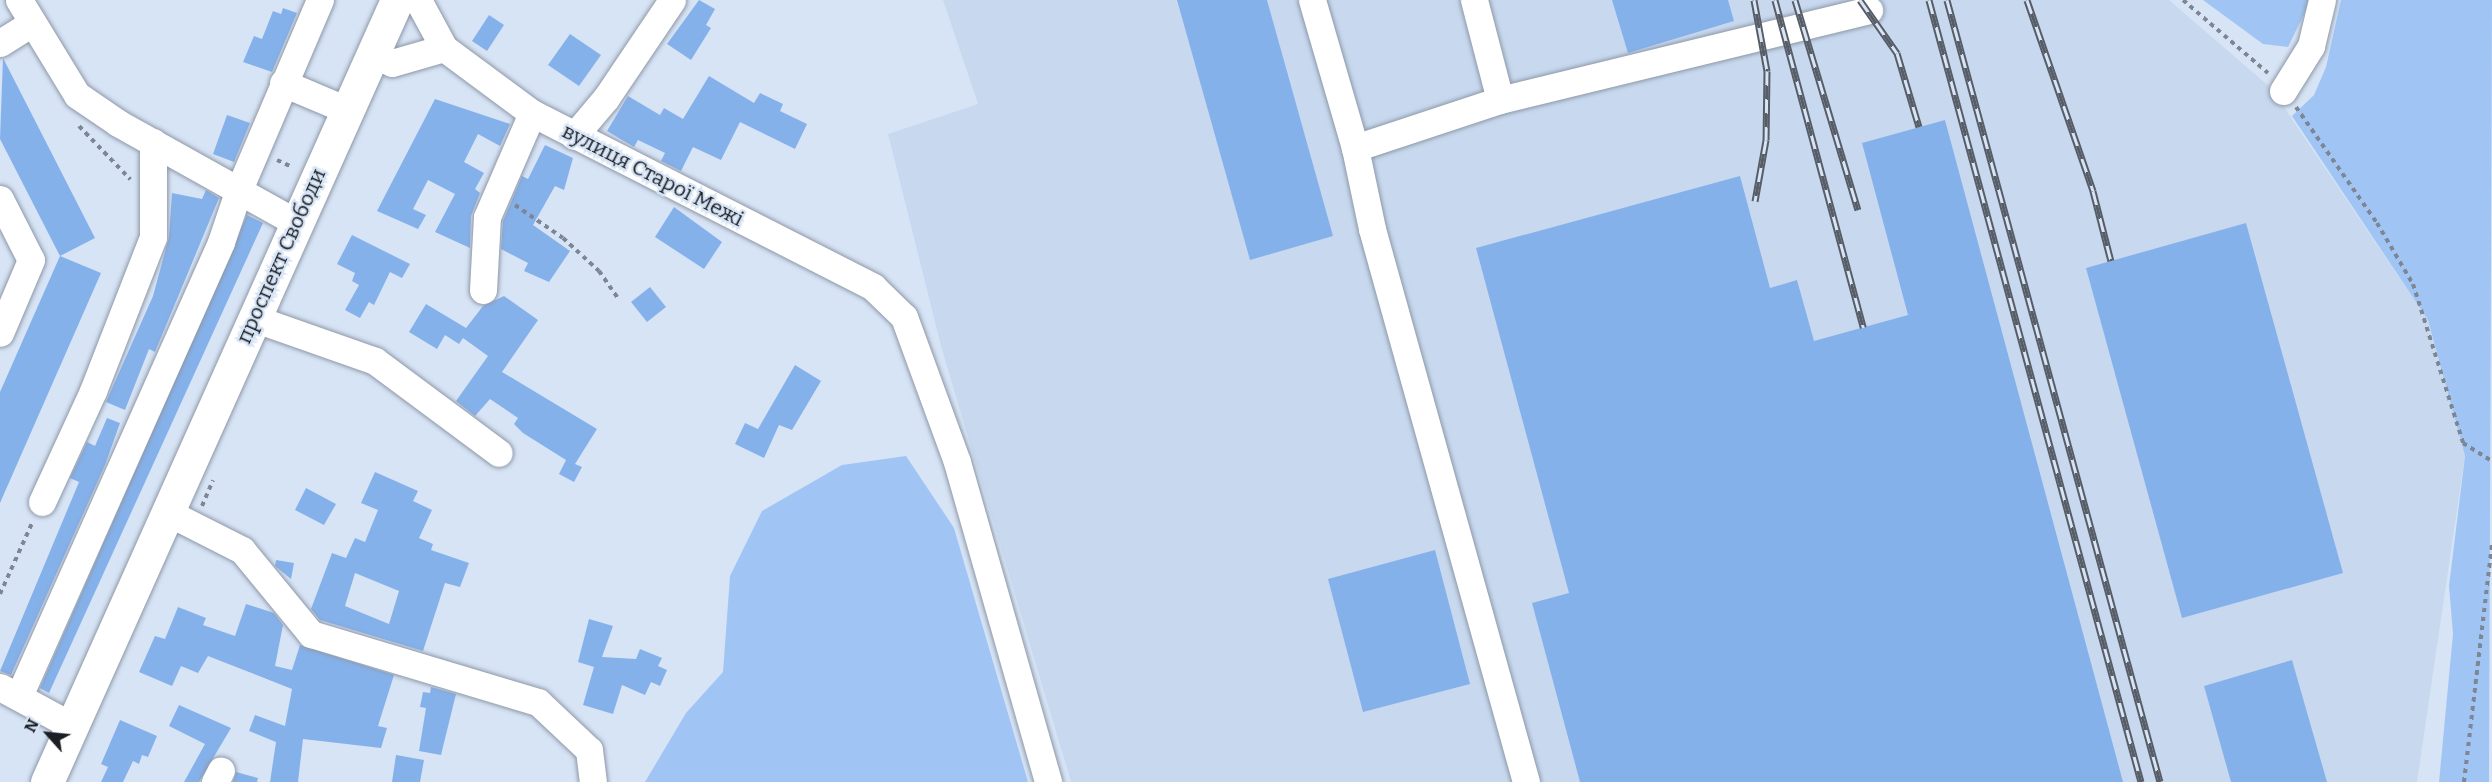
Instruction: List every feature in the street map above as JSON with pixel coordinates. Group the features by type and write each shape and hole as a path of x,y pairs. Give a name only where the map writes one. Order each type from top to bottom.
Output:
{"main road":[{"name":"проспект Свободи","path":"47,782 181,520 253,318 397,0"}],"street":[{"path":"19,0 31,24 77,95 238,192 295,222"},
{"path":"74,727 9,691 221,242 238,192 320,0"},
{"name":"вулиця Старої Межі","path":"418,0 444,48 532,113 873,287 904,317 957,462 1048,782"},
{"path":"574,136 606,98 672,0"},
{"path":"1312,0 1355,148 1372,229 1527,782"},
{"path":"1474,0 1500,100"},
{"path":"2283,91 2311,46 2322,0"},
{"path":"1355,148 1500,100 1869,10"},
{"path":"0,43 31,24"},
{"path":"373,53 392,63 444,48"},
{"path":"283,83 347,110"},
{"path":"483,290 487,217 494,193 532,113"},
{"path":"42,502 93,391 153,237 153,142"},
{"path":"0,199 31,260 0,333"},
{"path":"253,318 375,361 499,453"},
{"path":"181,520 242,550 311,634 538,702 589,750 593,782"}],"path":[{"path":"2183,0 2283,91 2377,223 2413,284 2463,443 2492,461"},
{"path":"494,193 562,238 599,271 618,298"},
{"path":"181,520 217,471"},
{"path":"0,594 42,502"},
{"path":"2464,782 2492,545"}],"shaded area":[{"path":"943,0 2169,0 2271,88 2428,320 2465,456 2417,782 1071,782 942,350 888,134 978,104"},
{"path":"2203,0 2311,0 2288,47 2263,44"},
{"path":"2341,0 2492,0 2489,782 2439,782 2453,634 2449,586 2465,456 2428,320 2292,116 2314,95 2326,67"},
{"path":"906,456 954,528 1028,782 645,782 686,713 723,672 730,576 762,511 842,465"}],"building":[{"path":"699,0 715,9 706,25 711,28 691,60 667,44"},
{"path":"1177,0 1267,0 1333,236 1250,260"},
{"path":"1612,0 1728,0 1734,21 1628,53"},
{"path":"283,8 297,13 272,72 243,62 254,36 262,39 273,11 281,14"},
{"path":"489,15 504,25 487,51 472,41"},
{"path":"570,34 601,55 579,86 548,65"},
{"path":"3,58 95,238 60,256 0,139"},
{"path":"709,76 754,103 760,93 783,104 780,111 807,124 795,149 740,122 721,160 693,147 681,171 661,161 665,153 638,140 634,147 607,131 628,96 660,115 664,108 683,119"},
{"path":"435,99 510,124 500,146 478,134 464,162 484,173 475,189 480,193 471,216 470,248 435,232 455,194 428,180 413,209 426,215 418,229 377,211"},
{"path":"227,115 250,123 234,162 213,154"},
{"path":"1945,120 2123,782 1580,782 1532,603 1569,593 1476,248 1740,176 1770,288 1797,280 1814,341 1908,315 1862,143"},
{"path":"545,145 573,158 564,190 555,186 533,225 570,251 549,282 524,271 528,263 501,249 503,221 522,176 528,179"},
{"path":"206,190 219,198 155,352 149,349 125,410 106,402 153,296 169,237 172,193 202,199"},
{"path":"674,207 722,242 704,269 655,237"},
{"path":"247,215 263,223 49,693 40,688"},
{"path":"2246,223 2343,573 2182,618 2086,268"},
{"path":"352,235 410,264 402,278 390,272 374,305 369,302 360,318 345,310 359,285 352,281 355,273 337,264"},
{"path":"60,256 101,273 0,503 0,392"},
{"path":"650,287 666,307 647,322 631,302"},
{"path":"504,296 538,320 502,372 597,429 575,464 582,467 574,482 559,474 566,460 523,433 514,424 518,418 490,399 475,416 456,401 488,356 463,338 459,344 445,335 437,349 409,332 426,304 466,328 483,306"},
{"path":"795,365 821,381 792,430 779,425 764,458 735,444 745,423 758,429"},
{"path":"107,418 120,423 105,465 11,675 0,671 79,482 70,478 87,442 95,446"},
{"path":"375,472 418,491 413,501 432,510 419,538 433,544 431,550 469,563 460,587 445,583 423,651 320,620 311,609 332,553 346,558 355,538 365,542 378,510 361,503","holes":["355,573 399,591 389,624 345,606"]},
{"path":"306,488 336,504 324,525 295,510"},
{"path":"1435,550 1470,684 1363,712 1328,579"},
{"path":"276,560 294,563 291,579 275,566"},
{"path":"246,604 274,613 283,625 275,666 292,670 300,645 394,675 378,726 387,728 381,748 303,739 298,782 270,782 276,742 249,731 255,715 285,726 292,689 208,656 198,673 181,666 172,686 139,672 155,636 165,639 178,607 206,618 203,625 235,636"},
{"path":"589,619 613,626 602,657 636,659 640,649 662,658 658,666 667,670 660,686 651,682 645,695 622,685 613,714 583,705 594,667 578,662"},
{"path":"2292,660 2327,782 2231,782 2204,686"},
{"path":"431,687 456,694 441,755 419,751 426,708 420,707 423,692 430,693"},
{"path":"179,705 231,728 199,782 184,782 205,744 169,726"},
{"path":"120,720 157,736 148,757 142,755 139,764 133,761 123,782 101,782 108,767 101,764"},
{"path":"396,755 424,760 420,782 392,782"},
{"path":"236,772 258,778 257,782 233,782"}],"railway":[{"path":"1754,0 1767,71 1766,140 1755,201"},
{"path":"1775,0 1863,327"},
{"path":"1795,0 1858,210"},
{"path":"1860,0 1897,53 1919,127"},
{"path":"1929,0 2141,782"},
{"path":"1947,0 2160,782"},
{"path":"2027,0 2093,191 2111,261"}]}
